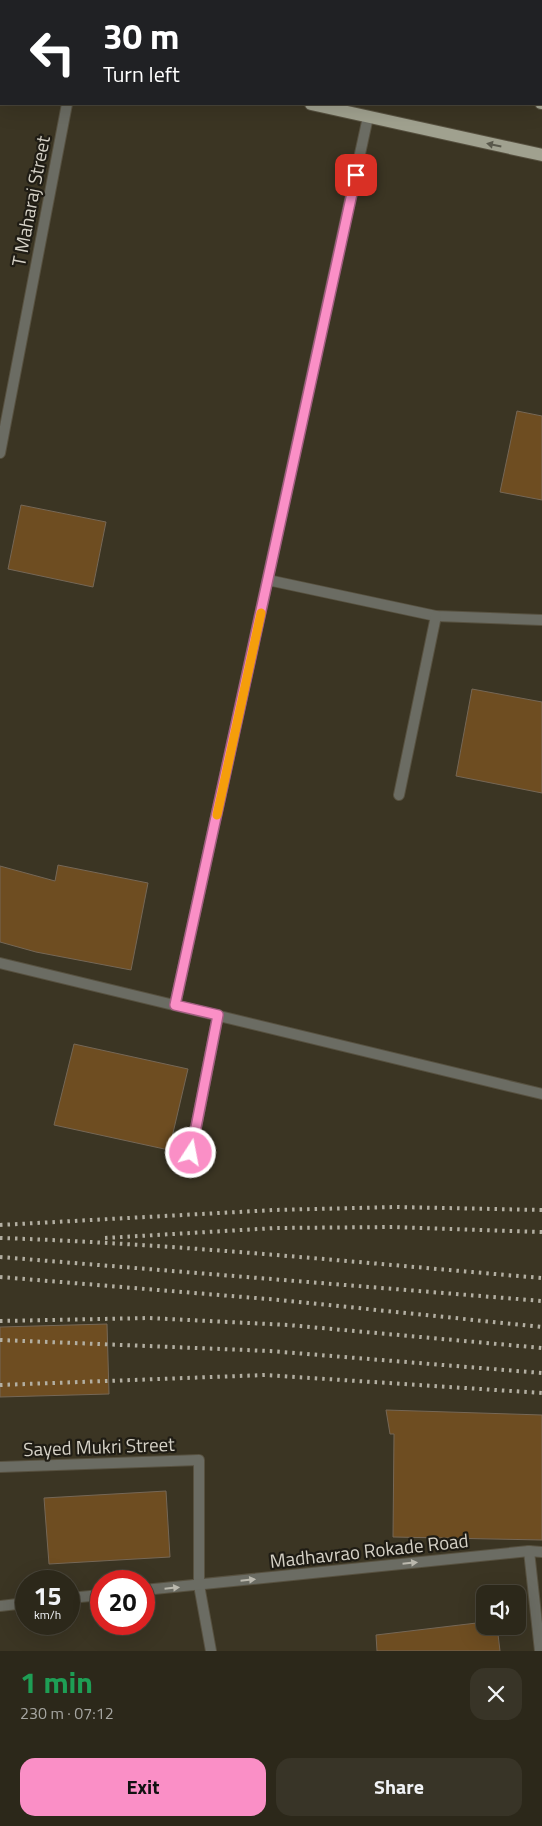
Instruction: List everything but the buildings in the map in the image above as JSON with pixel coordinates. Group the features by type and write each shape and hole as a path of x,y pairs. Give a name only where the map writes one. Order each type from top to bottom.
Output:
{"main road":[{"path":"315,105 542,155"}],"street":[{"name":"T Maharaj Street","path":"0,453 66,105"},
{"path":"175,1005 368,117"},
{"path":"268,580 436,616 542,620"},
{"path":"399,795 436,616"},
{"path":"0,963 542,1094"},
{"path":"191,1153 218,1015"},
{"name":"Sayed Mukri Street","path":"0,1468 199,1460 199,1585"},
{"path":"529,1551 540,1651"},
{"name":"Madhavrao Rokade Road","path":"155,1589 529,1551 542,1552"},
{"path":"199,1585 211,1651"},
{"path":"0,1606 15,1604"}],"railway":[{"path":"0,1225 274,1210 396,1207 542,1210"},
{"path":"105,1238 276,1228 393,1227 542,1232"},
{"path":"0,1238 204,1249 542,1278"},
{"path":"0,1257 542,1301"},
{"path":"0,1277 280,1300 542,1327"},
{"path":"0,1321 149,1318 288,1325 542,1348"},
{"path":"0,1340 270,1351 542,1373"},
{"path":"0,1385 265,1375 542,1393"}],"slow traffic":[{"path":"217,815 261,613"}],"route":[{"path":"191,1153 218,1015 175,1005 356,175"}]}
